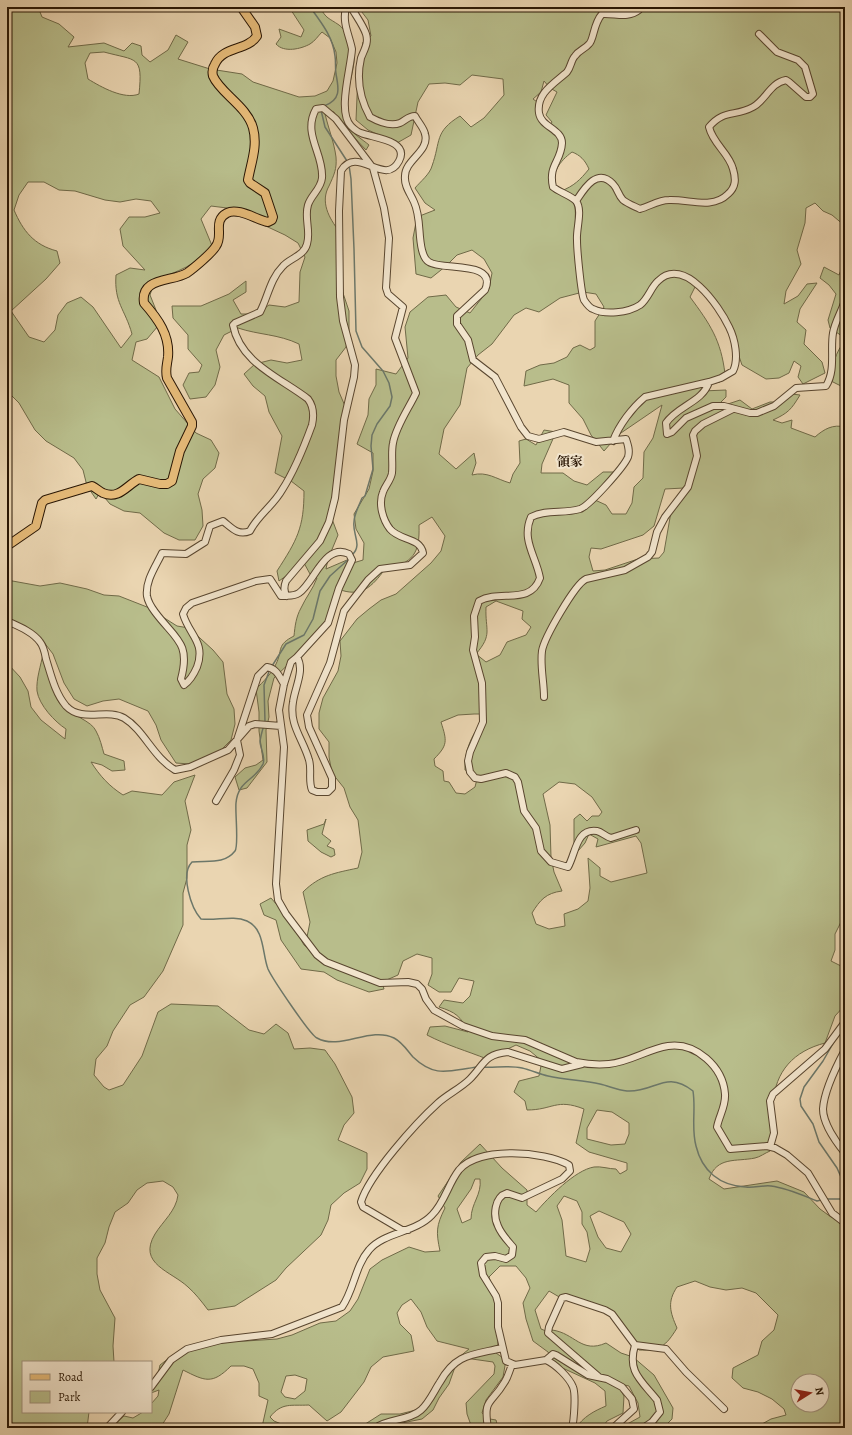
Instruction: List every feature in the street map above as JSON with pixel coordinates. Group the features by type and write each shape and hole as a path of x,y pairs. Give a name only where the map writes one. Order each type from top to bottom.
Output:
{"main road":[{"path":"7,546 36,526 42,503 45,500 92,486 104,494 117,494 139,480 160,484 167,484 172,481 180,451 192,426 192,422 167,378 165,372 168,356 166,338 158,319 144,303 144,293 152,284 186,273 209,254 216,246 218,241 218,225 220,219 226,213 238,212 268,222 272,220 273,216 265,193 248,180 255,138 249,117 218,83 213,75 214,65 218,58 227,52 252,41 257,36 255,27 241,7"}],"street":[{"path":"287,596 284,593 286,581 320,541 331,517 335,498 344,420 354,376 355,365 343,322 340,297 341,171 349,162 358,161 380,170 394,167 401,154 400,150 392,142 361,133 352,126 347,118 344,105 352,49 345,26 346,7"},
{"path":"351,7 366,35 367,44 360,65 359,85 362,103 370,118 391,125 398,124 414,116 425,133 426,141 422,149 406,169 404,176 407,188 418,213 421,246 424,256 427,262 436,265 472,268 479,271 486,278 487,285 485,290 457,316 457,324 468,340 473,360 495,377 521,427 528,436 539,440 564,432 596,442 626,439 629,451 628,458 619,471 586,505 581,508 553,511 531,517 527,535 529,547 538,568 540,578 534,588 524,595 486,597 479,601 474,616 476,637 473,650 482,683 483,722 470,752 468,761 470,772 475,778 481,779 506,773 515,777 518,782 524,811 536,828 541,851 551,862 568,866 573,858 580,837 585,833 597,831 611,838 636,830"},
{"path":"613,441 617,431 638,403 645,397 721,378 733,371 736,356 734,339 726,322 714,304 689,277 682,274 666,276 658,280 640,305 631,308 610,313 602,312 591,308 584,300 577,241 579,210 576,202 553,187 551,170 560,152 562,142 560,136 545,124 541,118 539,112 540,101 544,92 550,85 568,70 574,56 590,44 596,20 602,14 629,16 639,10 638,7"},
{"path":"576,202 587,184 594,179 602,178 614,185 623,200 640,209 669,200 708,203 721,200 728,195 734,188 736,180 733,167 711,135 709,127 722,115 754,106 779,82 786,80 806,97 810,97 813,94 806,67 803,63 777,52 759,34"},
{"path":"297,657 301,668 293,701 293,724 310,761 312,790 317,792 328,792 332,788 332,778 309,727 307,715 330,663 344,611 368,580 380,569 410,565 423,553 422,546 418,543 401,536 389,528 383,517 380,502 382,494 392,475 393,441 416,393 395,338 403,307 388,294 386,288 390,253 384,208 373,168 336,119 322,108 316,109 312,123 312,134 322,177 319,187 309,202 306,210 307,244 301,254 283,265 275,276 260,312 233,325 234,334 259,365 308,399 314,416 312,425 283,489 275,502 256,520 250,532 244,534 238,533 223,521 210,526 205,542 186,554 162,553 149,581 147,597 158,616 180,642 185,662 180,679 184,685 189,682 195,673 201,653 199,643 183,614 186,608 192,603 256,581 270,579 281,596 291,596 302,591 329,557 340,552 350,554 352,560 339,588 328,623 297,657 290,662 284,684 279,710 279,726 284,747 276,884 278,900 286,914 317,955 326,962 380,983 408,982 417,984 434,1010 479,1033 525,1040 576,1062 584,1063 609,1064 631,1060 668,1046 681,1046 692,1049 708,1059 716,1068 723,1085 725,1095 724,1107 717,1127 730,1149 775,1148 797,1163 808,1173 832,1213 845,1223"},
{"path":"709,382 704,392 670,417 666,423 667,434 672,432 686,418 698,411 713,406 724,406 757,413 774,406 796,388 826,386 831,379 832,333 837,317 845,300"},
{"path":"544,697 542,661 543,646 574,590 581,581 625,570 652,552 657,532 665,517 688,487 697,456 693,435 695,430 733,409"},
{"path":"7,621 23,629 41,642 53,683 59,697 67,707 78,713 115,715 124,718 132,725 166,765 175,770 190,767 218,756 228,750 245,730 255,724 279,726"},
{"path":"216,801 234,770 240,755 237,740 258,676 267,667 276,670 284,684"},
{"path":"770,1147 774,1133 770,1101 773,1094 825,1049 845,1022"},
{"path":"844,1151 825,1120 823,1110 830,1084 845,1050"},
{"path":"409,1230 402,1230 363,1207 361,1202 363,1195 383,1164 402,1141 437,1104 469,1080 481,1064 500,1053 508,1052 562,1069 584,1063"},
{"path":"152,1386 171,1360 186,1349 221,1340 272,1334 342,1307 348,1298 362,1260 369,1250 382,1241 417,1226 432,1215 440,1205 459,1171 476,1158 489,1155 536,1156 560,1160 569,1165 570,1171 562,1179 522,1198 503,1194 497,1203 495,1212 497,1225 514,1249 510,1259 504,1260 490,1256 484,1258 481,1263 484,1275 496,1296 498,1303 498,1326 506,1361 512,1365 546,1360 552,1362 572,1386 574,1411 572,1428"},
{"path":"600,1378 548,1332 562,1298 566,1297 605,1310 612,1314 635,1345 666,1349 686,1372 724,1409"},
{"path":"635,1345 631,1359 632,1368 657,1400 660,1412 652,1422 643,1428"},
{"path":"375,1428 390,1420 414,1415 422,1410 451,1364 458,1360 502,1348"},
{"path":"546,1360 553,1354 556,1355 588,1375 610,1380 622,1387 632,1399 634,1409 613,1428"},
{"path":"488,1428 485,1414 486,1405 505,1382 512,1365"},
{"path":"107,1428 121,1413"}],"green space":[{"path":"7,7 38,7 42,17 59,24 74,37 68,47 104,43 124,51 132,43 141,46 142,55 150,62 168,50 176,35 188,42 178,59 210,69 242,74 253,82 299,97 315,96 327,91 333,81 337,63 336,52 330,38 322,32 312,43 306,46 293,49 279,47 276,44 281,37 279,29 301,37 304,30 289,7 320,7 326,16 344,30 348,37 354,51 354,59 346,99 345,117 351,130 369,145 366,150 337,119 334,112 324,109 336,157 335,172 326,192 325,198 329,215 339,231 337,275 349,311 349,332 346,347 336,360 336,376 339,392 345,406 332,519 338,535 328,559 326,569 347,560 353,563 363,560 364,543 356,529 354,514 369,489 373,471 373,453 357,444 368,415 369,399 376,385 376,369 396,374 408,358 405,327 410,312 428,297 446,295 456,307 470,313 489,289 492,273 484,259 472,250 457,255 431,278 416,274 413,238 417,217 435,210 425,203 415,188 431,169 442,132 446,127 460,116 471,127 484,118 504,95 503,79 472,75 460,85 445,83 429,84 418,102 411,135 397,143 368,130 356,120 358,74 363,42 371,36 368,20 358,7 845,7 845,226 832,215 823,211 815,203 806,208 805,223 797,250 801,264 786,291 784,304 798,296 807,284 817,283 800,309 797,322 806,330 804,344 822,362 825,373 803,384 798,377 801,366 794,361 789,373 779,378 766,379 742,365 729,327 701,290 695,287 690,297 714,333 721,351 725,374 720,382 706,385 702,391 726,390 726,397 720,403 725,405 740,400 752,409 770,402 778,402 792,394 800,395 789,410 773,420 782,423 792,420 791,428 815,437 829,428 837,426 845,427 845,773 840,774 845,784 845,921 841,922 835,934 835,950 831,961 845,968 845,1005 835,1016 825,1043 804,1051 795,1057 782,1072 775,1092 773,1104 770,1151 755,1158 722,1163 712,1172 709,1179 724,1189 777,1181 804,1192 820,1209 831,1217 845,1216 845,1428 761,1428 762,1424 771,1419 786,1415 784,1409 772,1399 758,1392 743,1388 732,1378 733,1368 758,1355 762,1341 774,1330 778,1315 756,1293 742,1288 726,1290 710,1287 695,1281 677,1287 672,1297 671,1312 677,1328 666,1343 652,1350 639,1350 629,1339 612,1312 561,1298 549,1291 535,1310 541,1329 551,1333 552,1330 560,1332 584,1345 597,1346 606,1343 621,1353 633,1357 654,1375 673,1408 672,1419 663,1428 620,1428 640,1417 638,1403 629,1386 616,1383 624,1396 623,1413 607,1421 602,1428 576,1428 589,1415 606,1406 605,1391 595,1383 556,1365 548,1352 533,1341 523,1303 530,1288 526,1278 516,1266 500,1266 489,1277 499,1324 496,1353 506,1360 503,1377 486,1400 482,1413 490,1419 496,1420 498,1428 472,1428 467,1414 466,1403 494,1374 495,1366 493,1362 465,1358 455,1367 449,1384 433,1410 422,1419 397,1424 379,1425 374,1428 359,1428 381,1414 400,1414 416,1410 428,1403 452,1363 469,1349 437,1341 427,1327 421,1312 411,1299 402,1305 397,1313 400,1324 411,1335 414,1351 383,1357 371,1367 364,1382 341,1412 327,1421 309,1405 292,1405 279,1409 270,1417 274,1421 291,1428 259,1428 262,1427 268,1400 259,1396 259,1383 253,1369 244,1366 231,1366 213,1379 203,1379 183,1370 169,1414 162,1425 153,1428 111,1428 124,1416 133,1418 141,1413 152,1413 152,1403 158,1396 159,1390 152,1393 152,1387 156,1383 160,1365 173,1355 215,1341 277,1339 292,1335 320,1323 336,1321 350,1311 358,1299 370,1269 382,1260 409,1247 425,1252 440,1251 438,1229 445,1208 438,1196 461,1162 480,1144 502,1168 527,1190 527,1205 536,1212 562,1185 579,1173 587,1169 597,1167 616,1169 620,1174 627,1170 627,1163 589,1152 576,1143 584,1109 561,1104 536,1110 527,1110 525,1101 514,1092 519,1081 539,1076 542,1061 530,1051 516,1045 487,1059 427,1035 430,1027 445,1026 468,1032 463,1022 457,1015 439,1007 444,1000 463,1003 470,996 474,981 459,978 451,992 439,992 428,985 432,974 432,958 417,954 403,961 398,975 382,982 384,989 369,992 337,980 324,972 301,969 281,940 276,920 264,915 260,904 271,898 290,920 304,945 311,951 307,937 310,922 303,892 309,886 322,878 335,873 358,868 362,852 358,820 350,807 344,788 332,773 329,757 329,742 319,729 319,713 323,698 338,671 341,656 340,641 357,619 381,600 396,594 431,563 441,551 445,536 432,517 419,525 416,550 413,556 408,560 395,567 385,569 370,586 365,589 353,592 338,589 324,630 274,678 268,701 269,717 266,730 267,762 247,788 239,790 235,777 245,768 256,765 263,760 256,689 274,667 282,645 294,636 298,615 317,578 310,574 304,563 279,581 277,571 290,551 301,524 304,491 291,481 275,473 282,436 269,412 265,396 253,386 244,374 255,364 271,360 287,363 302,360 299,344 284,338 238,328 224,335 216,350 220,367 215,385 206,397 190,399 183,385 189,373 199,372 202,365 188,349 188,335 173,318 172,306 201,306 229,294 246,281 246,292 233,300 241,314 256,314 269,305 285,307 299,302 300,272 305,257 298,243 285,235 227,208 211,206 201,219 213,248 200,259 179,271 155,280 150,295 156,310 158,326 147,339 136,342 132,360 159,377 175,409 196,433 211,440 219,453 215,468 203,479 198,494 202,510 203,526 195,540 179,540 164,533 140,513 124,511 110,504 100,492 96,499 87,486 83,470 74,458 46,441 35,430 19,403 7,391","holes":["104,52 131,59 135,62 140,72 139,94 127,95 113,92 88,79 85,63 90,53","544,81 550,88 557,92 546,115 552,122 549,127 539,120 540,104 533,99 541,92","572,152 582,158 589,169 570,187 561,191 554,189 555,172 563,160","28,182 44,182 59,190 75,191 105,200 120,202 136,199 151,201 160,213 145,217 129,217 120,229 123,246 145,270 130,268 116,275 118,299 132,334 121,348 93,307 81,297 67,303 58,315 55,330 44,342 29,337 11,311 46,279 60,263 57,251 42,245 25,231 14,210 19,195","583,292 596,294 604,307 595,321 595,347 590,350 580,345 573,348 567,357 554,363 540,365 526,371 524,386 553,379 569,385 569,403 583,419 591,435 604,451 618,435 662,405 653,438 644,452 643,478 634,487 632,503 626,514 612,514 606,505 595,500 618,472 603,472 587,485 574,481 563,473 541,473 542,464 556,432 544,430 536,445 526,439 519,441 520,463 513,474 510,483 487,475 472,475 476,463 474,453 456,469 439,454 444,429 460,405 467,368 478,355 492,344 514,315 526,308 539,312 560,298","684,488 671,512 664,552 659,558 638,559 605,570 593,571 589,557 591,548 601,549 643,535 654,526 665,489","496,601 523,611 522,619 531,627 526,635 507,642 500,655 486,662 476,654 485,642 487,632 486,607","481,714 482,722 469,744 465,763 465,770 472,773 477,779 475,787 465,794 456,793 449,782 444,781 443,771 435,766 434,759 442,750 445,742 441,722 458,715","559,782 575,784 592,797 602,812 599,816 592,816 587,821 580,814 574,819 574,847 578,851 585,843 589,834 598,839 596,847 636,836 641,843 647,873 611,882 600,876 600,868 588,858 590,888 588,901 578,909 564,914 565,926 549,929 536,924 532,913 538,904 548,895 562,891 554,872 551,857 550,825 543,794","597,1110 612,1112 629,1123 629,1134 625,1144 611,1145 587,1139 587,1128","475,1179 480,1179 479,1190 471,1213 471,1219 462,1223 457,1209 471,1189","564,1196 577,1201 582,1212 582,1224 587,1232 590,1249 586,1262 566,1256 562,1220 557,1206","599,1211 624,1222 631,1234 621,1252 606,1248 598,1237 590,1216","295,1375 307,1379 305,1391 295,1399 285,1397 281,1392 286,1376"]},
{"path":"843,265 845,265 845,338 830,328 828,320 836,294 829,285 820,278 824,267 839,275"},
{"path":"845,341 845,388 829,380 837,354"},
{"path":"7,580 40,586 60,583 87,589 104,595 119,596 147,607 177,626 189,628 213,650 223,662 227,694 234,709 235,724 231,740 220,751 190,764 176,763 161,740 156,725 148,711 119,699 103,701 87,706 74,699 64,683 53,654 43,641 7,623"},
{"path":"43,654 50,681 58,701 66,709 94,727 99,737 104,754 124,761 125,770 112,771 102,765 91,762 101,776 113,788 123,795 132,791 162,795 174,782 195,775 185,801 191,830 187,845 187,878 183,893 183,925 163,971 144,997 130,1005 113,1031 107,1046 96,1059 94,1075 104,1087 109,1090 123,1085 142,1056 158,1012 171,1004 218,1006 249,1030 264,1034 276,1024 288,1033 294,1049 310,1048 325,1050 335,1064 352,1097 354,1113 344,1125 338,1140 367,1153 367,1169 360,1183 344,1193 331,1205 328,1220 321,1235 286,1268 276,1280 235,1306 208,1310 191,1289 158,1266 150,1253 151,1244 155,1234 175,1206 178,1195 173,1187 163,1181 147,1183 137,1190 128,1203 115,1212 105,1243 97,1258 97,1274 100,1290 115,1318 113,1346 114,1361 22,1361 22,1413 89,1413 87,1428 7,1428 7,663 20,677 28,691 31,707 41,720 65,739 66,729 48,713 38,696 37,682"},
{"path":"326,819 322,834 331,841 327,846 334,849 335,855 331,857 321,852 308,841 307,830 324,824"}],"waterway":[{"path":"310,7 329,36 335,56 338,93 330,104 324,106"},
{"path":"321,110 325,127 347,161"},
{"path":"349,165 354,249 356,331 362,347 383,371 389,383 392,397 390,406 377,424 372,435 371,446 373,469 365,496 362,498 354,519 357,547 352,555"},
{"path":"272,666 286,644 304,635 313,619 320,591 330,576 350,558"},
{"path":"265,722 264,685 270,669"},
{"path":"264,726 260,741 264,758 263,764 260,770 243,785 237,795 237,843 235,851 231,855 221,860 192,862 189,867 187,874 188,891 197,914 201,919 236,918 247,921 253,925 260,936 268,969 299,1017 317,1038 335,1042 365,1036 385,1035 397,1040 421,1064 436,1071 451,1071 478,1067"},
{"path":"835,1040 823,1061 804,1087 800,1099 801,1106 813,1124 819,1142 837,1168 845,1186"},
{"path":"482,1067 517,1067 548,1076 594,1083 627,1091 645,1089 667,1082 675,1082 684,1085 693,1091 694,1132 696,1146 703,1163 714,1176 728,1184 749,1187 768,1186 783,1188 817,1201 821,1200"},
{"path":"826,1199 845,1199"}],"district":[{"name":"領家","path":"570,461"}]}
